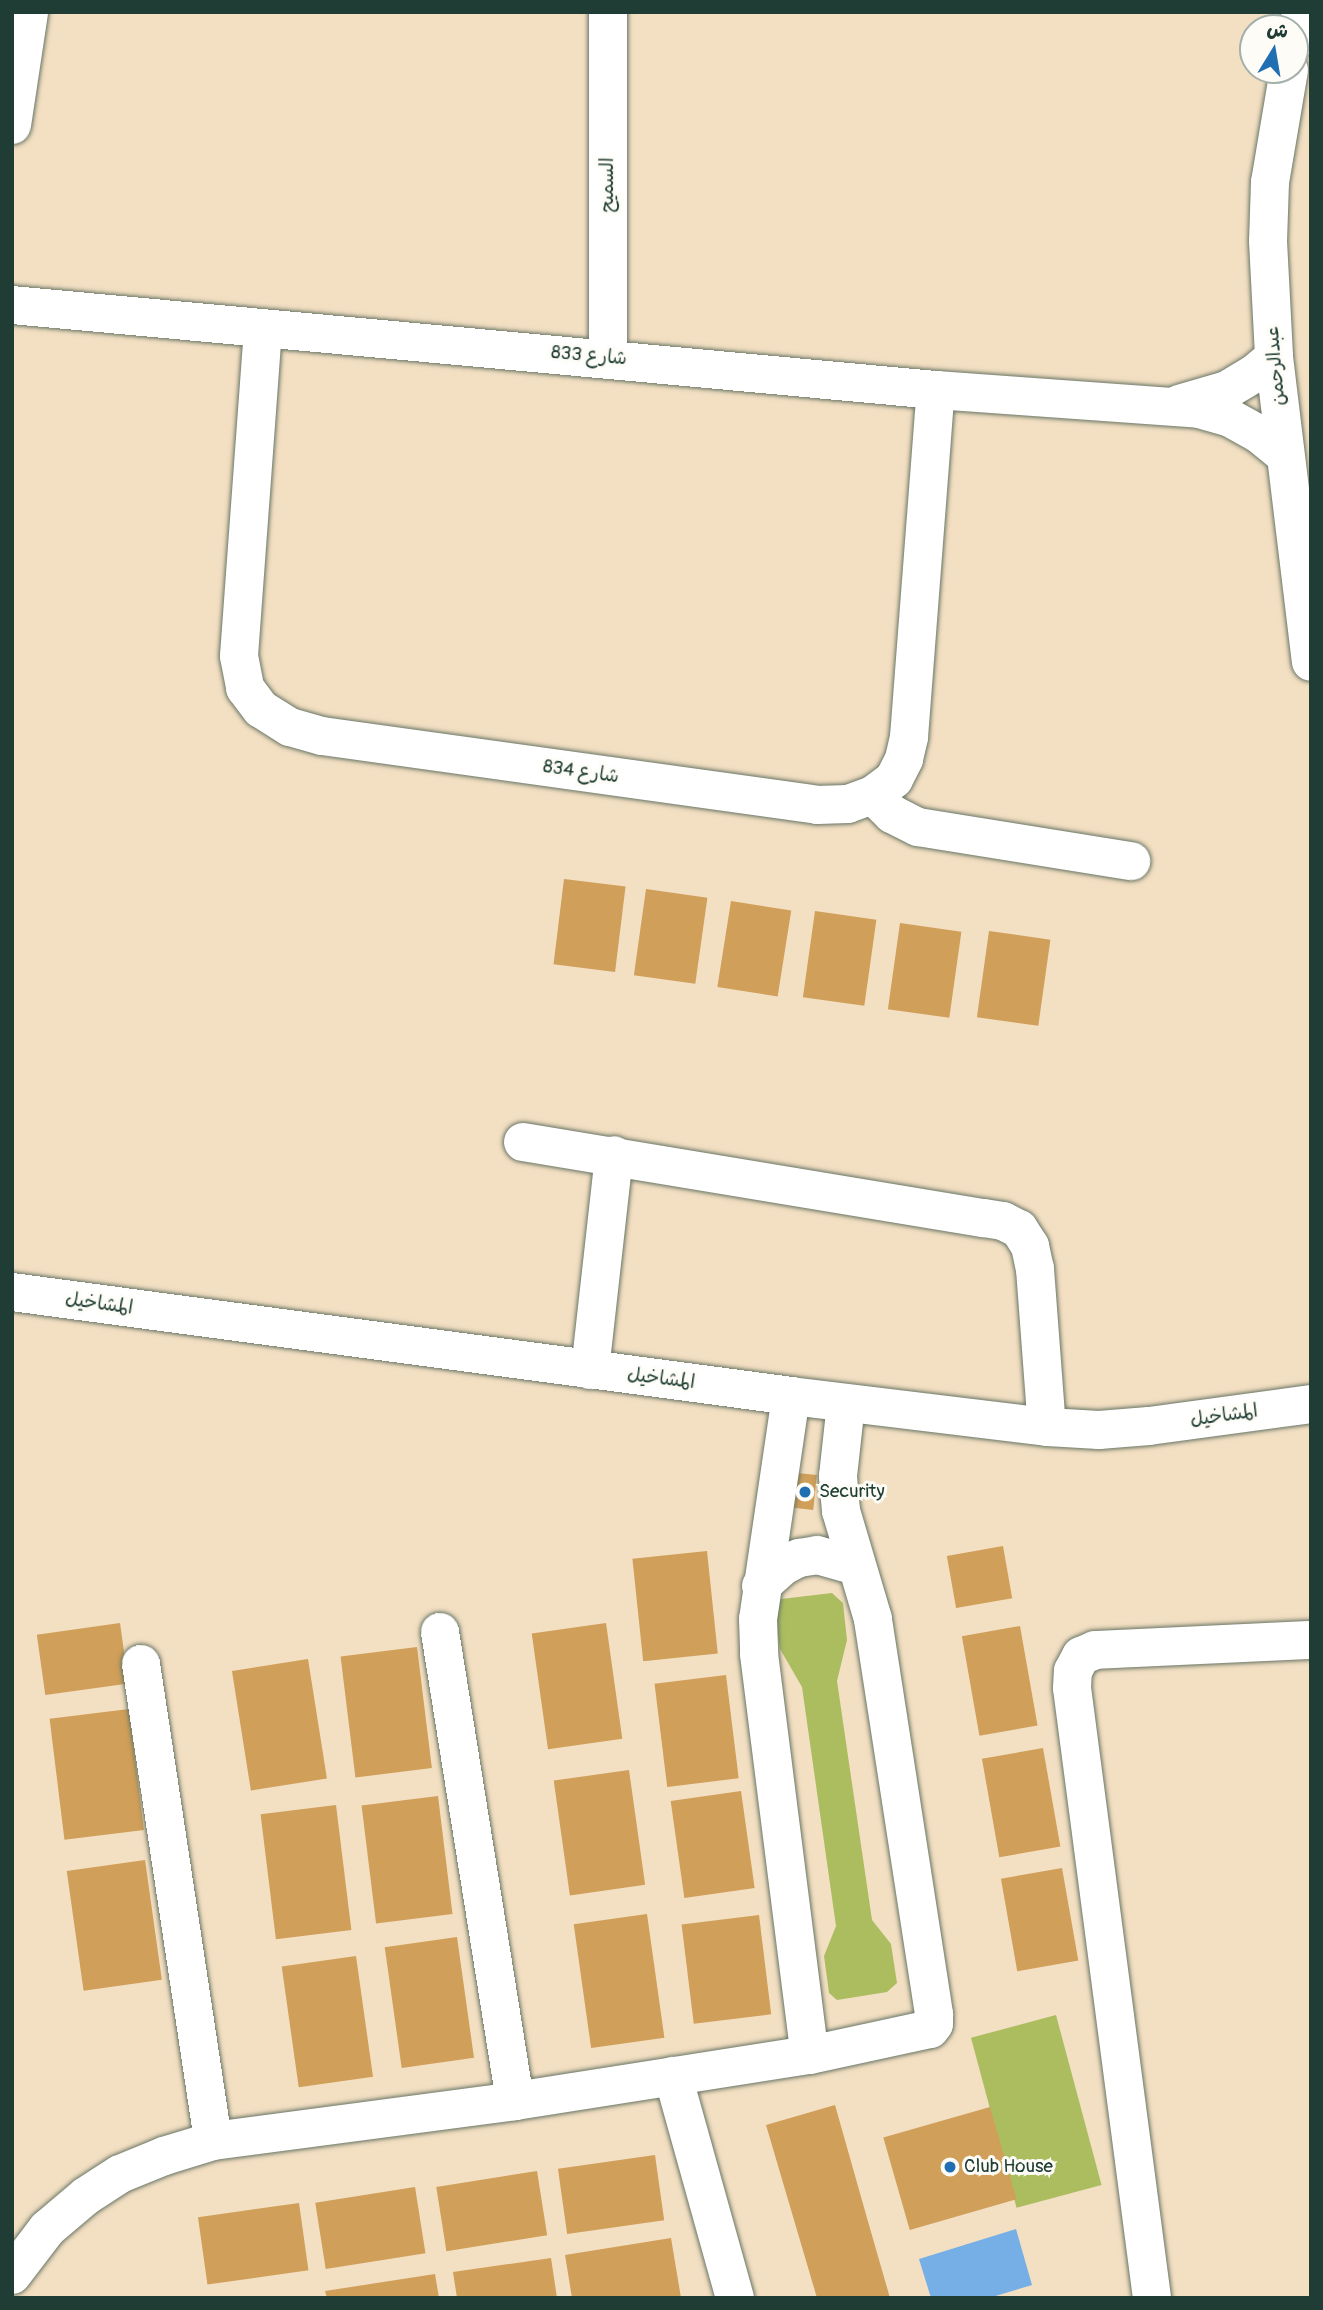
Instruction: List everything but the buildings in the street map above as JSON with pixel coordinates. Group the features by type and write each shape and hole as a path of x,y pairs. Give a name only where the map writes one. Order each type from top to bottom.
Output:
{"street":[{"path":"12,125 29,12"},
{"name":"السميح","path":"608,12 608,358"},
{"name":"عبدالرحمن","path":"1295,84 1270,182 1268,241 1274,357 1311,662"},
{"name":"شارع 833","path":"12,305 936,390 1199,409 1230,418 1259,433 1284,454"},
{"name":"شارع 834","path":"263,329 239,656 245,688 261,709 290,726 322,736 817,805 848,804 873,795 894,779 904,759 909,737 936,390"},
{"name":"شارع 833","path":"1166,406 1197,401 1227,390 1254,374 1274,357"},
{"path":"873,795 892,814 918,827 1130,861"},
{"path":"523,1142 984,1217 1003,1221 1019,1229 1030,1246 1035,1269 1047,1427"},
{"path":"590,1370 614,1155"},
{"name":"المشاخيل","path":"12,1292 590,1370 1047,1427 1098,1430 1149,1426 1311,1404"},
{"path":"792,1396 771,1549 761,1586 758,1619 759,1654 810,2055"},
{"path":"12,2275 47,2229 86,2196 120,2174 164,2156 213,2141 514,2101 810,2055 930,2029 934,2024 934,2014 873,1619 867,1590 856,1566 841,1511 838,1476 846,1403"},
{"path":"761,1586 783,1566 799,1558 817,1555 856,1566"},
{"path":"440,1632 514,2101"},
{"path":"1152,2298 1074,1702 1073,1671 1081,1656 1095,1650 1311,1640"},
{"path":"141,1664 213,2141"},
{"path":"673,2076 735,2298"}],"green space":[{"path":"832,1593 843,1603 847,1640 837,1681 872,1920 891,1944 897,1983 887,1992 837,2000 829,1993 824,1956 836,1926 802,1687 780,1649 775,1613 781,1599"},
{"path":"1056,2015 1102,2185 1017,2208 971,2038"}],"water":[{"path":"1016,2229 1032,2285 989,2298 931,2298 919,2259"}],"place":[{"name":"Security","path":"805,1492"},
{"name":"Club House","path":"950,2167"}]}
